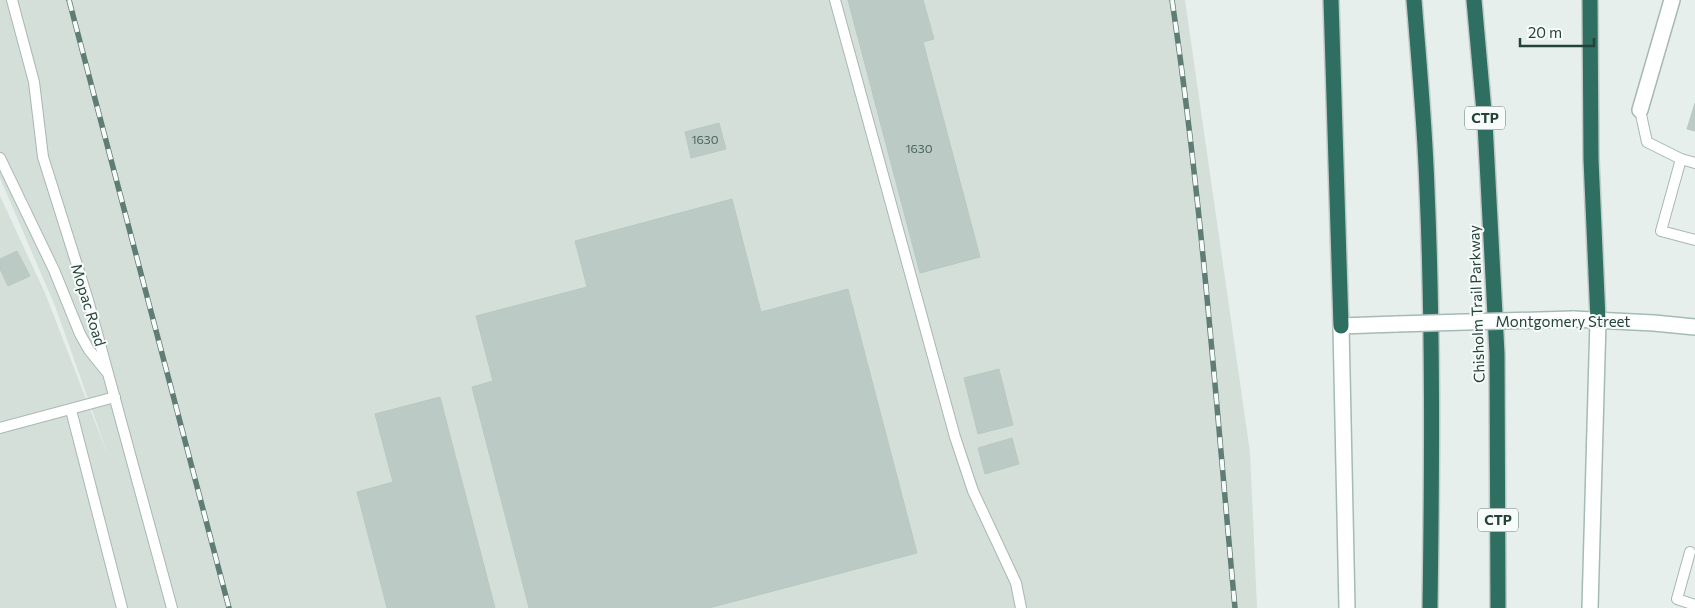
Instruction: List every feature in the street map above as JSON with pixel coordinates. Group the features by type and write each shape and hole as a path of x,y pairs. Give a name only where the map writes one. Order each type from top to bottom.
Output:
{"highway":[{"path":"1331,0 1341,326"},
{"path":"1414,0 1427,187 1433,397 1430,608"},
{"name":"Chisholm Trail Parkway","path":"1474,0 1485,123 1497,354 1498,608"},
{"path":"1590,0 1591,159 1598,320"},
{"path":"1498,511 1508,608"}],"main road":[{"path":"1640,110 1672,0"},
{"name":"Montgomery Street","path":"1341,326 1573,319 1695,327"},
{"path":"1590,608 1598,320"},
{"path":"1341,326 1347,608"}],"lane":[{"name":"Mopac Road","path":"12,0 34,82 43,157 88,300 172,608"},
{"path":"835,0 955,437 973,491 1016,583 1021,608"},
{"path":"1640,110 1647,142 1681,159 1695,163"},
{"path":"0,158 54,270 80,334 89,350 109,375"},
{"path":"1681,159 1661,231 1695,240"},
{"path":"0,428 115,397"},
{"path":"71,410 122,608"},
{"path":"1690,552 1676,604 1695,605"}],"shaded area":[{"path":"0,0 1185,0 1250,452 1257,608 0,608 0,196 45,293 109,458 55,306 0,178"}],"building":[{"path":"848,0 923,0 934,39 923,42 980,257 920,273"},
{"path":"1695,103 1695,131 1687,129"},
{"path":"719,123 726,149 691,158 685,132"},
{"path":"732,199 761,312 848,289 917,553 709,608 529,608 472,387 493,381 476,316 587,287 575,241"},
{"path":"17,251 30,276 8,286 0,269 0,259"},
{"path":"999,369 1013,425 978,434 964,378"},
{"path":"440,397 495,608 387,608 357,492 393,482 375,414"},
{"path":"1012,438 1019,464 985,474 978,448"}],"railway":[{"path":"69,0 229,608"},
{"path":"1172,0 1183,76 1200,228 1235,608"}]}
